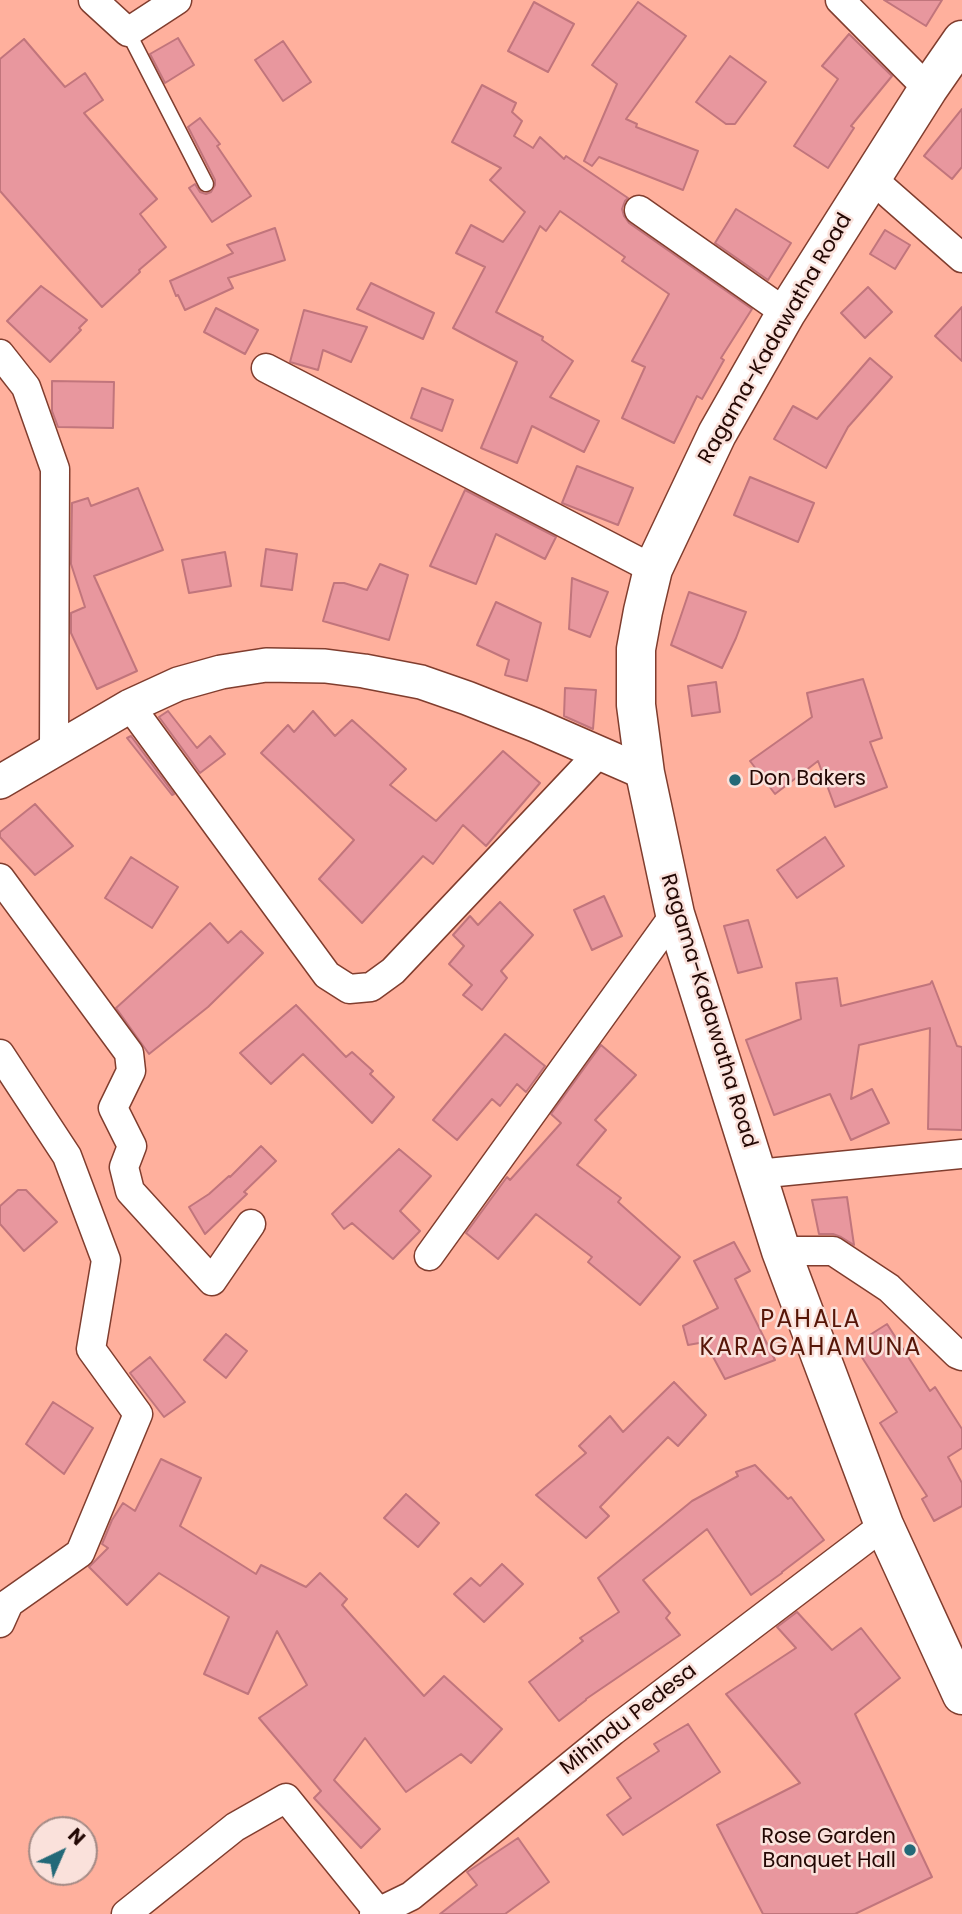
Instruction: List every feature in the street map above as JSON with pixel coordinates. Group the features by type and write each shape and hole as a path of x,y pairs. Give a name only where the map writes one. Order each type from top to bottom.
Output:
{"main road":[{"name":"Ragama-Kadawatha Road","path":"962,40 786,313 717,434 653,569 636,649 636,705 645,773 675,914 781,1251 884,1525 962,1695"}],"street":[{"path":"93,0 128,32 177,0"},
{"path":"840,0 928,89"},
{"path":"871,178 962,258"},
{"path":"639,210 786,313"},
{"path":"0,354 26,387 55,469 54,750"},
{"path":"266,368 653,569"},
{"path":"0,782 130,706 178,684 221,672 266,665 325,666 421,682 535,724 645,773"},
{"path":"130,706 327,975 349,989 371,986 393,971 598,754"},
{"path":"0,878 129,1053 131,1071 113,1108 132,1146 124,1167 130,1191 212,1281 251,1224"},
{"path":"429,1256 675,914"},
{"path":"0,1055 67,1156 106,1260 91,1349 138,1414 80,1553 9,1603 0,1623"},
{"path":"757,1174 962,1154"},
{"path":"781,1251 833,1251 888,1288 962,1356"},
{"name":"Mihindu Pedesa","path":"378,1913 411,1896 613,1731 884,1525"},
{"path":"126,1914 235,1827 286,1798 378,1913"}],"lane":[{"path":"128,32 206,184"}],"building":[{"path":"884,0 942,0 926,26"},
{"path":"534,2 574,24 548,72 508,51"},
{"path":"638,2 686,36 626,119 637,124 636,127 698,151 683,190 599,157 592,166 584,161 617,84 592,65"},
{"path":"849,34 892,76 851,126 854,128 828,168 794,146 838,79 822,66"},
{"path":"178,38 194,65 165,83 150,54"},
{"path":"24,39 65,87 85,73 103,100 84,113 157,199 140,214 166,247 102,307 0,191 0,59"},
{"path":"283,41 311,82 283,101 255,60"},
{"path":"730,56 766,82 735,124 726,124 696,102"},
{"path":"482,85 516,103 512,112 522,121 514,136 533,148 540,137 564,159 566,156 628,198 622,209 629,223 752,309 721,358 724,360 702,399 697,396 674,443 622,418 645,367 632,361 669,294 622,261 625,257 560,211 546,231 540,226 496,312 543,337 542,340 573,361 550,397 599,421 584,452 532,426 517,463 481,448 517,362 453,328 485,267 456,253 471,225 503,242 525,212 490,180 501,168 452,142"},
{"path":"962,109 962,167 952,179 924,156"},
{"path":"200,118 220,144 217,146 251,196 212,222 189,188 195,184 200,192 206,194 211,192 215,185 215,180 188,127"},
{"path":"736,209 791,243 768,280 715,243"},
{"path":"275,228 285,260 228,278 233,288 185,310 170,281 233,253 227,245"},
{"path":"885,230 910,245 895,269 870,254"},
{"path":"371,283 434,313 423,339 357,309"},
{"path":"41,286 87,320 79,328 81,330 50,362 7,321"},
{"path":"868,287 892,312 865,338 841,313"},
{"path":"962,307 962,361 935,336"},
{"path":"216,308 258,330 245,354 204,332"},
{"path":"304,310 367,327 351,362 323,350 318,370 290,362"},
{"path":"870,358 892,377 848,427 826,468 774,439 793,406 817,419"},
{"path":"52,381 114,382 113,428 58,427 52,411"},
{"path":"422,388 453,400 442,431 411,418"},
{"path":"577,466 633,488 618,525 562,503"},
{"path":"750,477 814,503 798,542 734,515"},
{"path":"138,488 163,550 94,576 137,671 97,689 71,633 71,613 85,607 71,564 72,503 88,498 91,506"},
{"path":"465,490 556,537 545,559 496,534 476,584 430,566"},
{"path":"266,549 297,554 292,590 261,586"},
{"path":"225,552 231,586 189,593 182,560"},
{"path":"380,564 408,575 389,640 323,621 334,583 367,590"},
{"path":"572,578 608,592 590,637 569,629"},
{"path":"689,592 746,612 722,668 671,645"},
{"path":"496,602 541,623 527,681 505,675 509,660 477,645"},
{"path":"863,679 882,738 870,742 887,787 835,807 818,761 775,794 750,761 812,717 807,693"},
{"path":"716,682 720,712 692,716 688,686"},
{"path":"565,688 596,690 593,729 564,716"},
{"path":"168,711 197,748 210,736 225,754 200,773 159,717"},
{"path":"313,711 335,736 352,720 406,769 390,785 436,821 503,751 540,783 486,846 463,825 433,864 423,856 362,923 319,879 354,840 261,753 288,725 294,732"},
{"path":"131,736 174,794 172,795 127,738"},
{"path":"35,804 73,846 35,875 0,837 0,832"},
{"path":"825,837 844,866 797,898 777,870"},
{"path":"131,857 178,887 152,928 105,898"},
{"path":"604,896 622,936 592,950 574,910"},
{"path":"500,902 533,935 501,971 507,978 482,1010 463,995 472,985 449,964 464,946 453,935 470,916 478,925"},
{"path":"748,920 762,967 738,973 724,926"},
{"path":"210,923 228,943 241,931 263,953 208,1007 149,1054 116,1008"},
{"path":"837,978 841,1006 930,984 932,981 957,1046 962,1047 962,1130 928,1129 930,1028 859,1045 851,1099 872,1089 889,1123 851,1140 830,1094 774,1115 746,1040 801,1019 796,983"},
{"path":"296,1005 346,1057 352,1052 373,1071 370,1074 394,1097 372,1123 303,1054 271,1084 240,1053"},
{"path":"505,1034 545,1066 526,1092 517,1084 500,1106 492,1099 457,1140 433,1120"},
{"path":"601,1045 636,1075 595,1120 606,1130 577,1165 621,1198 618,1202 680,1257 640,1305 588,1262 592,1257 536,1214 498,1259 466,1233 507,1177 510,1180 561,1123 551,1114"},
{"path":"261,1146 276,1161 244,1192 247,1194 205,1234 189,1207 230,1177"},
{"path":"399,1149 431,1176 400,1211 420,1231 393,1259 352,1223 344,1229 332,1214"},
{"path":"18,1190 26,1190 57,1222 24,1251 0,1224 0,1206"},
{"path":"847,1197 854,1245 833,1234 819,1234 812,1200"},
{"path":"734,1242 750,1271 735,1279 775,1360 725,1379 705,1342 688,1345 683,1326 718,1308 694,1261"},
{"path":"887,1324 930,1391 935,1387 962,1429 962,1448 948,1457 962,1483 962,1506 934,1521 922,1499 927,1496 880,1423 897,1412 854,1345"},
{"path":"226,1334 247,1351 226,1378 204,1360"},
{"path":"150,1357 185,1402 164,1417 130,1373"},
{"path":"674,1382 706,1415 678,1446 668,1437 600,1507 609,1516 586,1538 536,1495 586,1453 579,1446 610,1416 623,1432"},
{"path":"53,1402 93,1428 64,1474 26,1444"},
{"path":"161,1459 201,1478 180,1526 256,1574 261,1565 306,1587 320,1573 347,1599 342,1605 424,1696 444,1676 502,1729 471,1763 461,1754 406,1792 365,1738 334,1780 380,1829 361,1848 314,1798 321,1791 259,1718 307,1685 277,1631 248,1694 204,1674 229,1617 159,1573 127,1605 89,1567 108,1548 102,1544 123,1503 135,1511"},
{"path":"755,1465 788,1499 791,1497 824,1540 751,1595 707,1529 643,1580 670,1613 666,1618 680,1635 586,1699 559,1721 529,1682 583,1641 580,1638 619,1612 598,1578 692,1501 738,1476 736,1472"},
{"path":"406,1494 439,1523 418,1547 384,1518"},
{"path":"502,1564 523,1584 484,1622 454,1594 471,1578 480,1586"},
{"path":"797,1612 832,1650 861,1628 900,1678 855,1714 932,1877 855,1914 763,1914 717,1825 800,1783 726,1694 796,1648 777,1627"},
{"path":"688,1724 720,1772 623,1835 607,1815 631,1798 617,1778 659,1751 654,1744"},
{"path":"518,1838 549,1882 505,1914 440,1914 477,1885 467,1872"}],"place":[{"name":"Don Bakers","path":"735,780"},
{"name":"Rose Garden Banquet Hall","path":"910,1850"}],"district":[{"name":"PAHALA KARAGAHAMUNA","path":"811,1335"}]}
